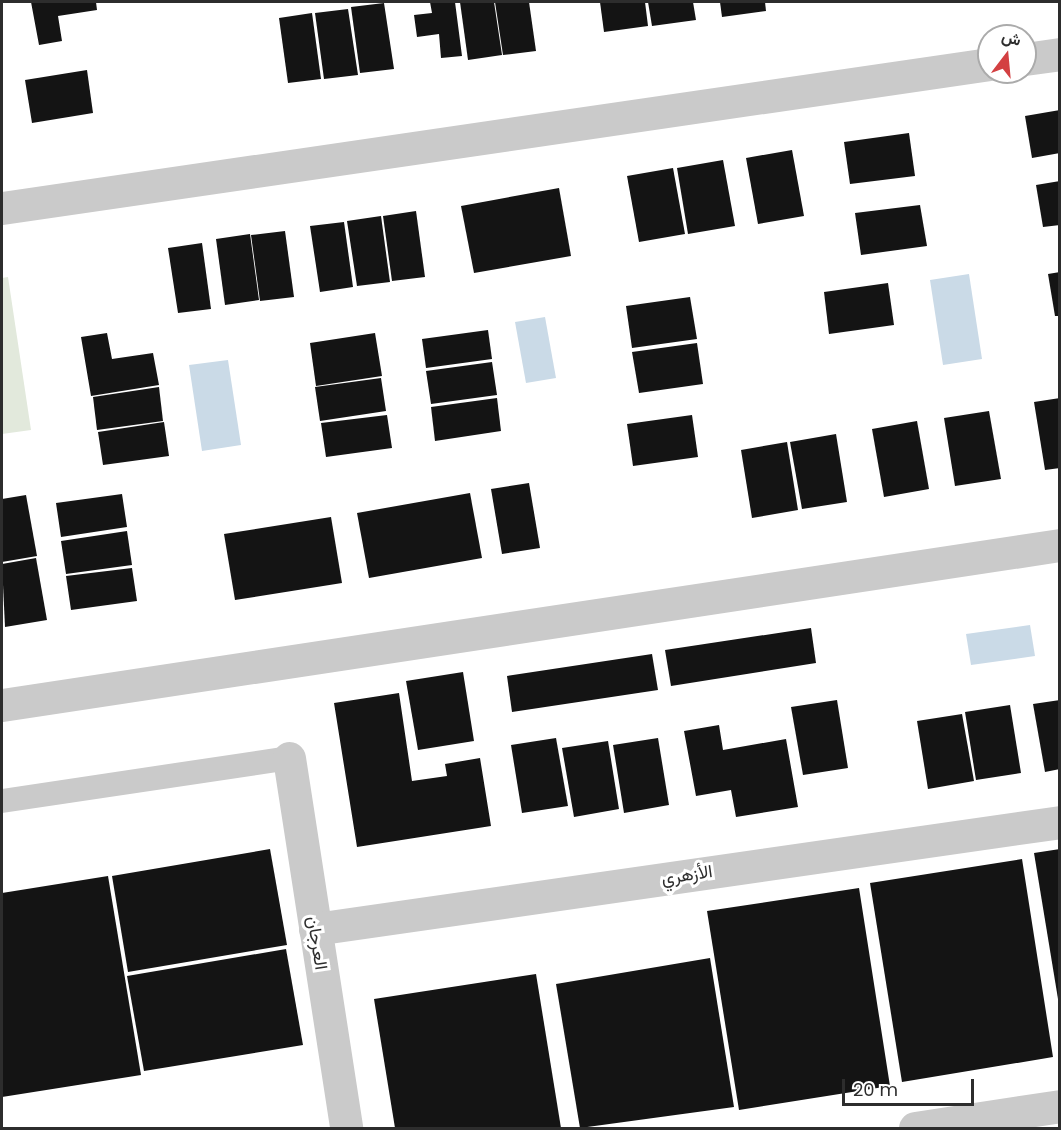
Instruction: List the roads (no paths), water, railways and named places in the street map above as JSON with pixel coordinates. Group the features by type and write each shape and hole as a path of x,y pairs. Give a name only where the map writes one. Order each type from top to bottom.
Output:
{"street":[{"path":"1037,57 1059,54"},
{"path":"2,208 977,66"},
{"path":"2,705 1059,545"},
{"name":"العرجان","path":"289,758 346,1128"},
{"name":"الأزهري","path":"315,929 1059,822"},
{"path":"915,1128 1059,1106"}],"lane":[{"path":"2,801 289,758"}],"water":[{"path":"969,274 982,359 943,365 930,280"},
{"path":"545,317 556,378 526,383 515,322"},
{"path":"228,360 241,445 202,451 189,365"},
{"path":"1030,625 1035,656 971,665 966,634"}]}
